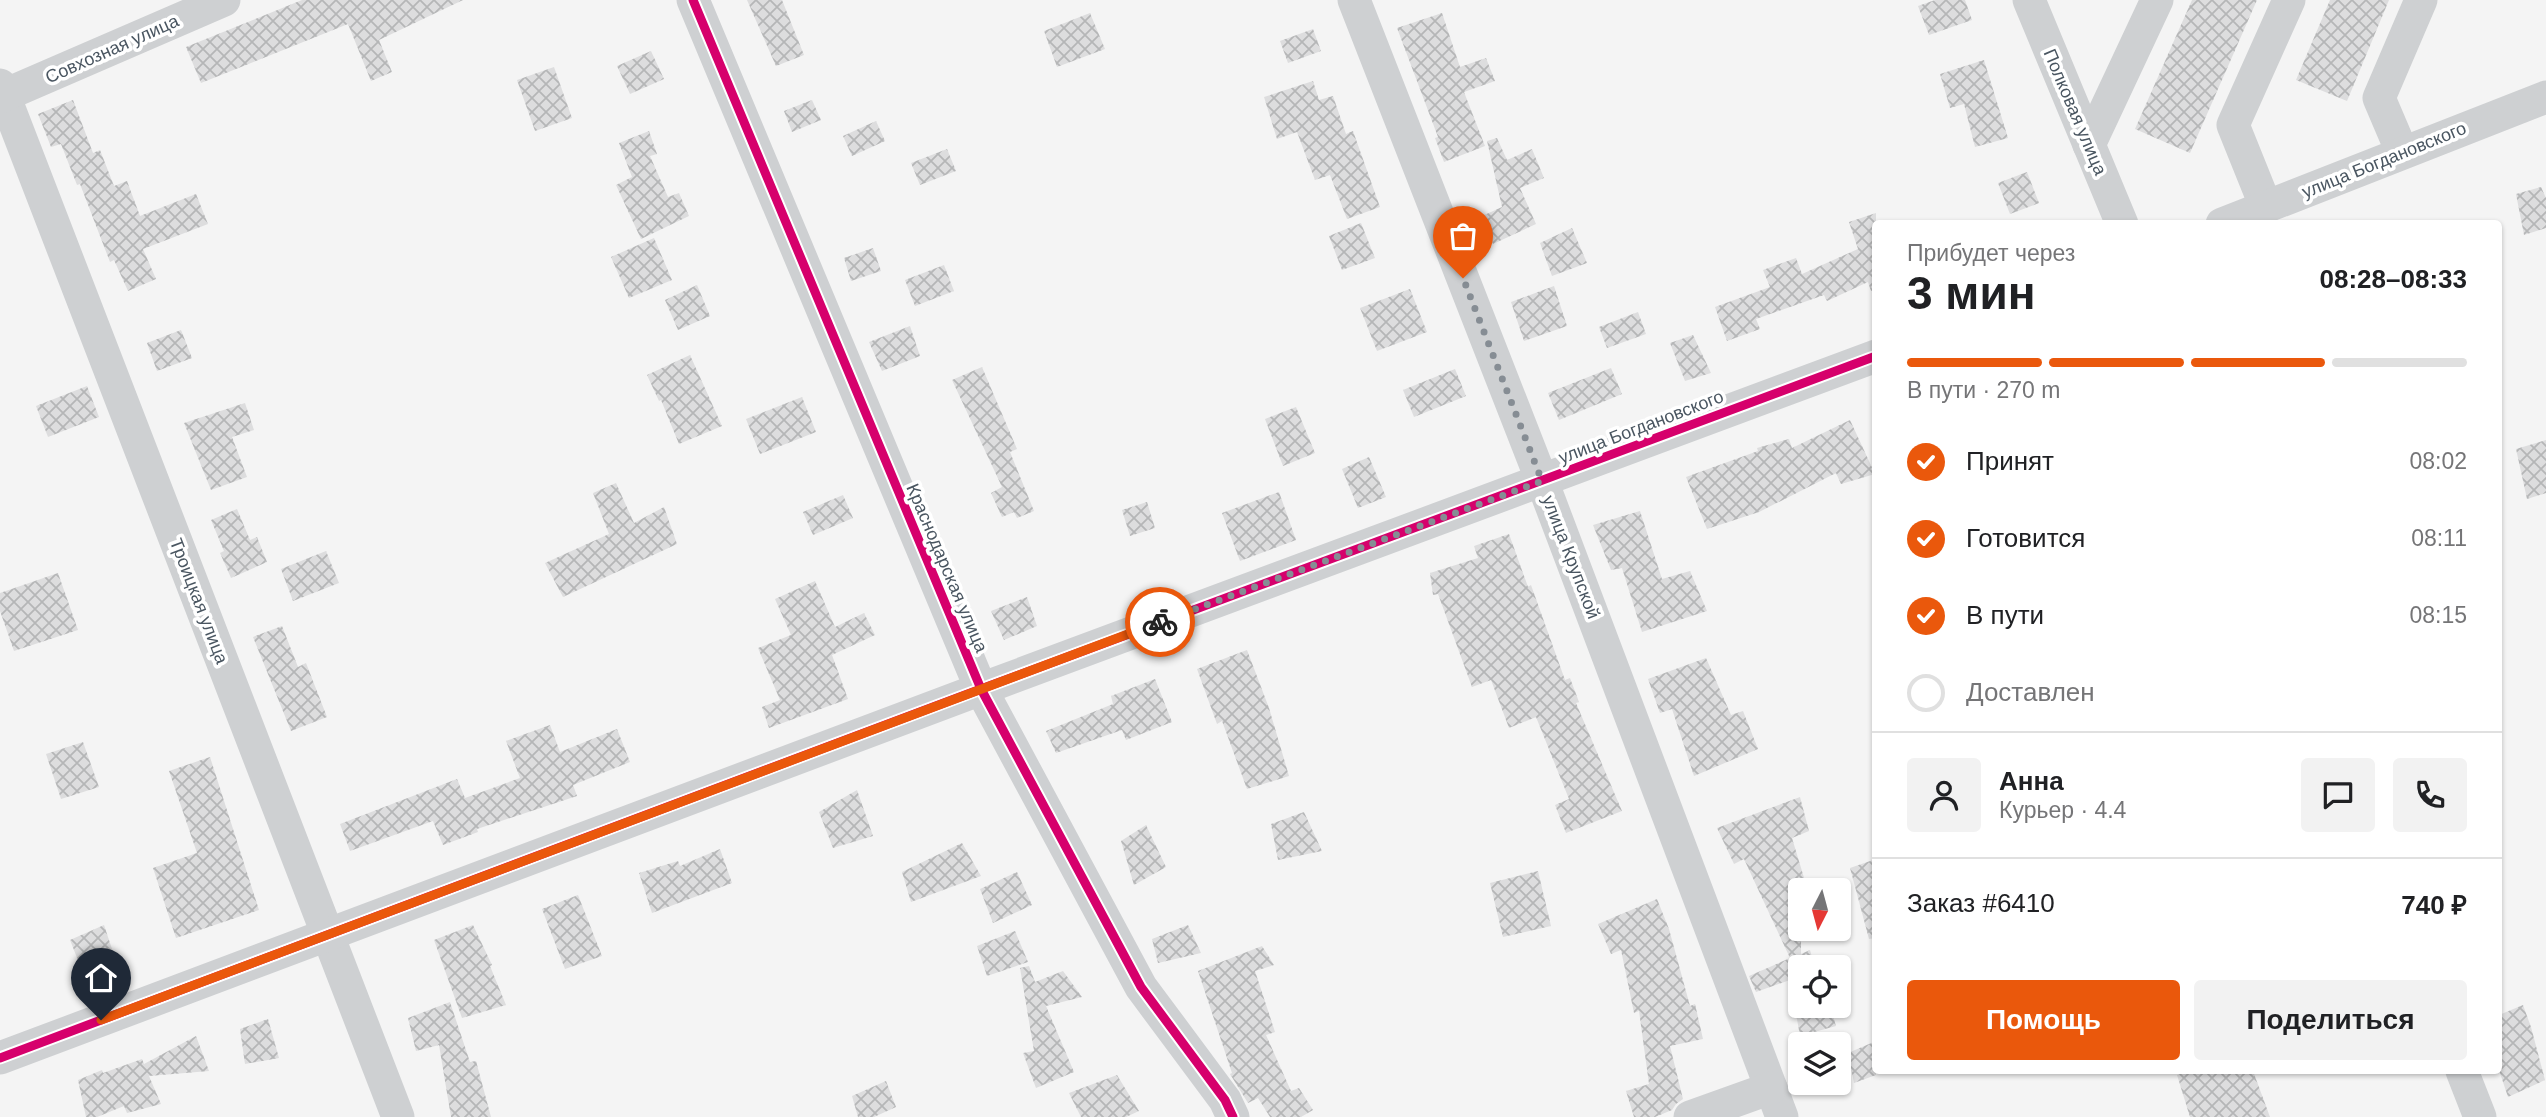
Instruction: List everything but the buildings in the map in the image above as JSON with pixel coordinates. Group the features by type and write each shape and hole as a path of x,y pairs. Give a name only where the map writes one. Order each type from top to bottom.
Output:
{"street":[{"name":"Совхозная улица","path":"1,93 224,0"},
{"name":"Краснодарская улица","path":"693,0 981,689 1141,988 1225,1100 1233,1117"},
{"name":"улица Крупской","path":"1354,0 1542,481 1777,1103"},
{"name":"Полковая улица","path":"2029,0 2120,220"},
{"path":"2089,145 2157,0"},
{"path":"2266,207 2232,125 2289,0"},
{"path":"2402,152 2379,98 2421,0"},
{"name":"Троицкая улица","path":"1,93 398,1117"},
{"name":"улица Богдановского","path":"2232,220 2546,97"},
{"name":"улица Богдановского","path":"0,1058 328,933 1872,357"},
{"path":"2463,1074 2480,1117"},
{"path":"1690,1117 1777,1103"}],"cycle path":[{"path":"693,0 981,689 1141,987 1225,1100 1233,1117"},
{"path":"0,1058 1872,357"}],"way so far":[{"path":"1160,622 1542,481 1463,278"}],"route":[{"path":"101,1020 1160,622"}]}
